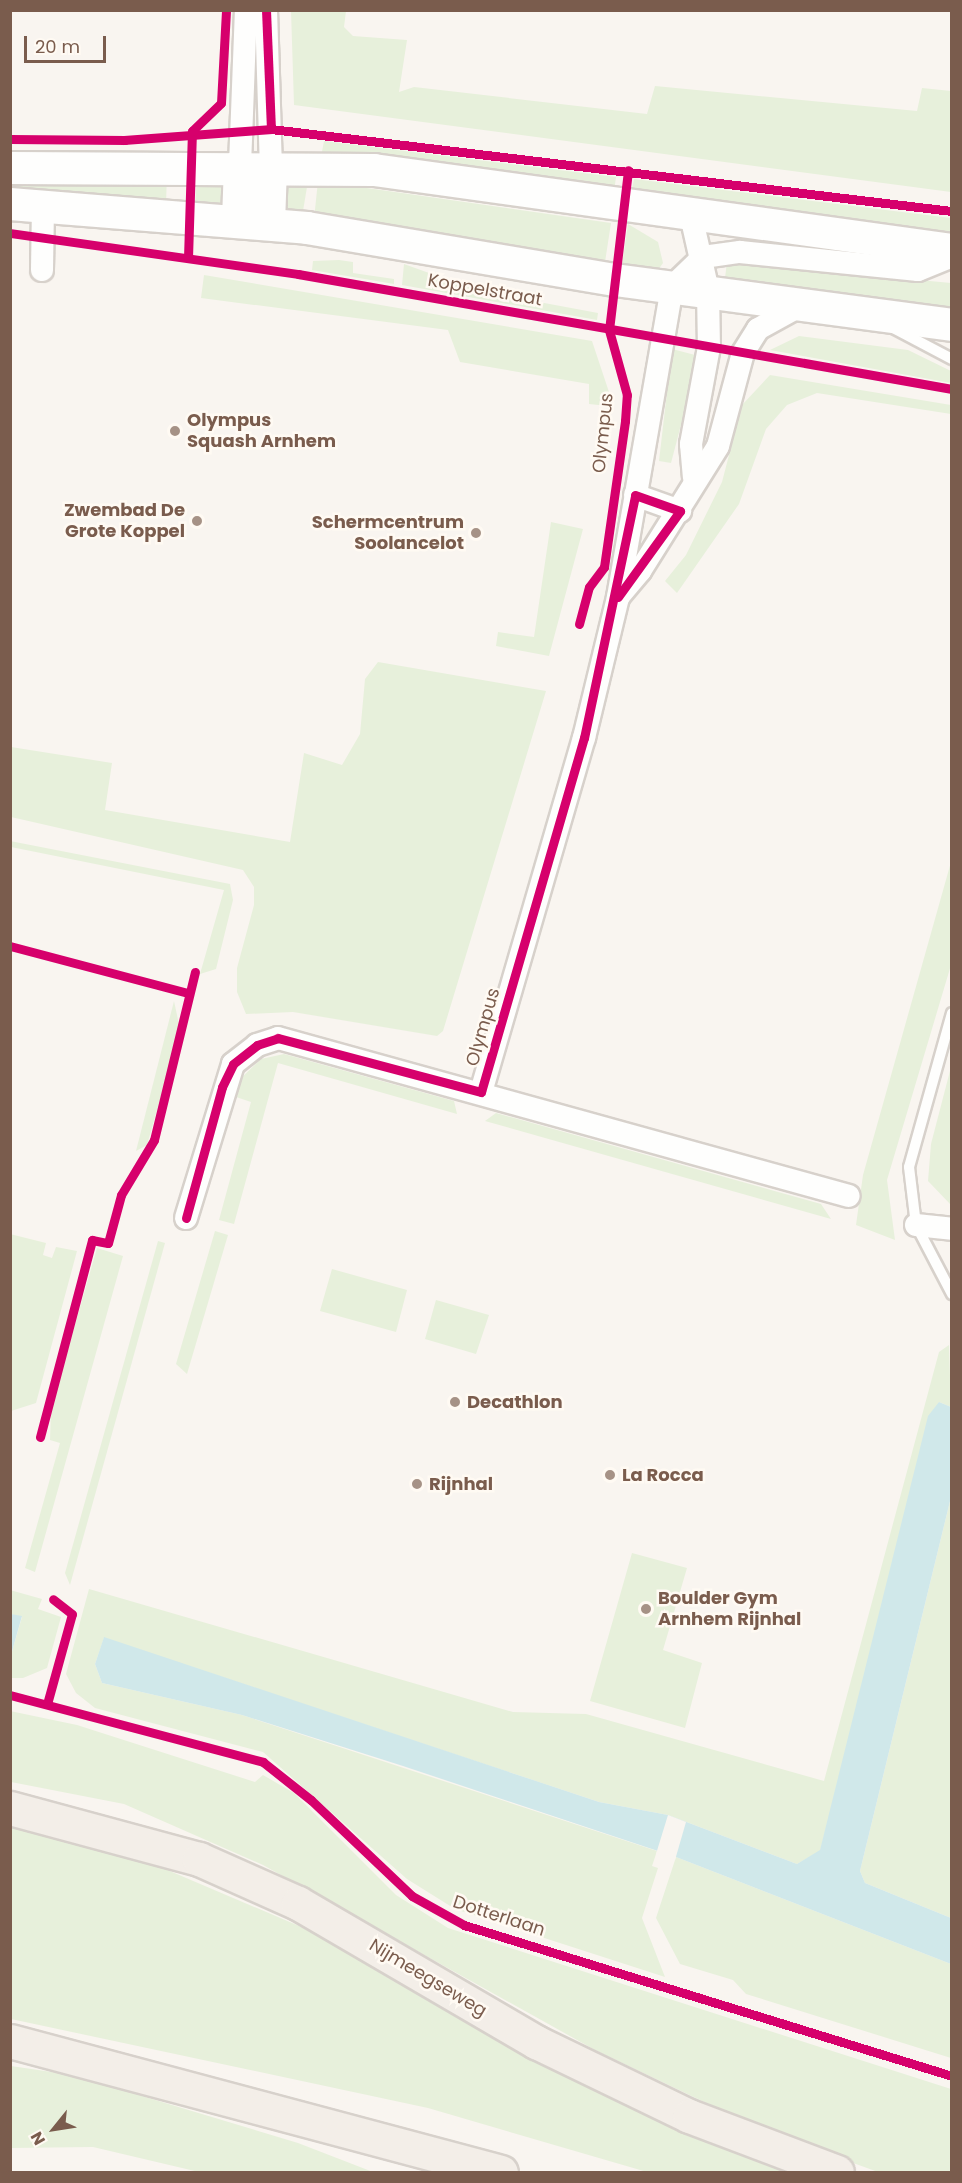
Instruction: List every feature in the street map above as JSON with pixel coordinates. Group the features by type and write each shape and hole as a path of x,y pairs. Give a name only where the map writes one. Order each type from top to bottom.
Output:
{"main road":[{"name":"Nijmeegseweg","path":"10,1809 208,1863 308,1909 536,2042 689,2116 837,2172"},
{"path":"10,2041 501,2172"}],"street":[{"path":"238,220 246,10"},
{"path":"266,10 271,166 269,224"},
{"path":"10,168 240,165 374,170 690,211 951,250"},
{"name":"Koppelstraat","path":"10,204 238,220 672,287 805,303 951,325"},
{"path":"42,270 43,207"},
{"name":"Olympus","path":"690,211 703,257 708,291 709,347 691,444 694,477"},
{"path":"672,287 703,257 740,252 918,270 951,256"},
{"name":"Olympus","path":"481,1092 584,738 618,597 672,287"},
{"name":"Olympus","path":"618,597 680,511 694,477 718,446 743,353 758,329 805,303"},
{"path":"635,495 680,511"},
{"name":"Olympus","path":"186,1218 222,1087 233,1064 257,1045 278,1038 481,1092 849,1196"},
{"path":"916,1224 951,1229"}],"lane":[{"path":"870,313 927,350 951,359"},
{"path":"951,1012 909,1167 916,1224 951,1294"}],"green space":[{"path":"291,11 346,11 344,27 353,36 407,40 399,92 414,87 647,114 655,86 917,111 922,88 951,91 951,192 294,105"},
{"path":"324,141 616,177 614,192 321,157"},
{"path":"167,173 166,204 11,196 10,174"},
{"path":"197,176 230,177 230,210 195,206"},
{"path":"634,179 951,218 951,235 631,195"},
{"path":"288,180 308,181 302,217 287,210"},
{"path":"318,181 611,223 605,262 314,219"},
{"path":"628,224 658,242 663,263 658,270 622,265"},
{"path":"313,261 353,262 353,273 394,279 394,284 312,270"},
{"path":"727,262 951,283 951,310 725,278"},
{"path":"404,264 479,291 598,313 597,320 402,285"},
{"path":"204,275 592,341 610,395 608,406 589,404 589,384 460,362 448,330 201,298"},
{"path":"799,336 908,350 951,371 951,383 770,350"},
{"path":"672,349 699,356 671,463 659,461"},
{"path":"770,375 951,405 951,414 817,393 787,405 766,429 739,504 677,593 665,581 686,555 722,482 742,405"},
{"path":"551,522 583,529 549,656 496,646 498,632 534,637"},
{"path":"378,662 546,691 443,1031 437,1036 293,1012 246,1014 237,992 237,968 254,905 254,887 243,870 11,817 11,747 112,763 105,810 290,842 304,753 342,765 360,734 365,679"},
{"path":"10,841 230,884 233,900 216,969 200,974 224,890 11,847"},
{"path":"951,862 951,965 887,1180 895,1240 856,1225 863,1175"},
{"path":"174,1001 180,1029 147,1145 136,1151"},
{"path":"284,1054 454,1101 457,1114 278,1063 234,1224 219,1220 251,1102 233,1096 238,1081 261,1059"},
{"path":"951,1067 951,1205 928,1181 931,1144"},
{"path":"496,1113 821,1204 831,1219 485,1121"},
{"path":"215,1231 228,1235 187,1374 176,1364"},
{"path":"10,1234 46,1243 43,1255 52,1258 56,1247 77,1251 36,1403 11,1411"},
{"path":"158,1241 165,1243 70,1585 65,1573"},
{"path":"97,1248 123,1256 35,1572 25,1568 60,1443 50,1440 51,1409"},
{"path":"332,1269 407,1290 396,1332 320,1311"},
{"path":"436,1300 489,1315 476,1354 425,1339"},
{"path":"949,1345 951,1407 939,1402 820,1851 797,1864 668,1815 599,1802 104,1638 95,1664 102,1683 242,1715 657,1851 652,1866 658,1868 642,1918 665,1977 455,1909 407,1879 263,1752 95,1708 76,1693 66,1674 89,1589 513,1712 586,1714 824,1781 939,1352"},
{"path":"951,1497 951,1918 865,1883 860,1871"},
{"name":"Boulder Gym Arnhem Rijnhal","path":"632,1553 687,1568 663,1650 702,1663 685,1728 590,1701"},
{"path":"10,1590 42,1599 38,1609 61,1617 47,1668 23,1678 11,1678 11,1655 22,1617 11,1614"},
{"path":"10,1711 77,1725 255,1782 263,1775 294,1793 396,1895 448,1928 951,2089 951,2172 878,2172 765,2131 595,2050 263,1865 124,1804 11,1782"},
{"path":"10,1827 151,1863 339,1943 793,2172 647,2172 428,2108 11,2019"},
{"path":"676,1857 951,1964 951,2058 746,1994 733,1980 680,1964 656,1918"},
{"path":"11,2066 72,2075 298,2143 373,2172 199,2172 93,2147 11,2148"}],"water":[{"path":"939,1402 951,1407 951,1497 860,1871 865,1883 951,1918 951,1964 676,1857 403,1766 242,1715 102,1683 95,1664 104,1637 599,1802 668,1815 797,1864 820,1850 928,1416"},
{"path":"11,1614 22,1616 10,1655"}],"pier":[{"path":"668,1815 686,1822 675,1860 656,1854"}],"cycle path":[{"path":"188,258 192,131 221,103 226,10"},
{"path":"266,10 271,129"},
{"path":"10,139 125,140 271,129 952,211"},
{"path":"579,624 589,587 604,567 625,421 627,395 609,330 628,170"},
{"path":"10,233 298,274 952,389"},
{"path":"186,1218 222,1087 233,1064 257,1045 278,1038 481,1092 584,738 635,495 680,511 618,597"},
{"path":"10,946 188,993"},
{"path":"40,1437 92,1240 108,1243 121,1195 154,1140 195,972"},
{"path":"47,1704 72,1614 53,1599"},
{"name":"Dotterlaan","path":"10,1695 263,1762 311,1800 412,1896 464,1925 952,2076"}],"place":[{"name":"Olympus Squash Arnhem","path":"175,431"},
{"name":"Zwembad De Grote Koppel","path":"197,521"},
{"name":"Schermcentrum Soolancelot","path":"476,533"},
{"name":"Decathlon","path":"455,1402"},
{"name":"La Rocca","path":"610,1475"},
{"name":"Rijnhal","path":"417,1484"},
{"name":"Boulder Gym Arnhem Rijnhal","path":"646,1609"}]}
